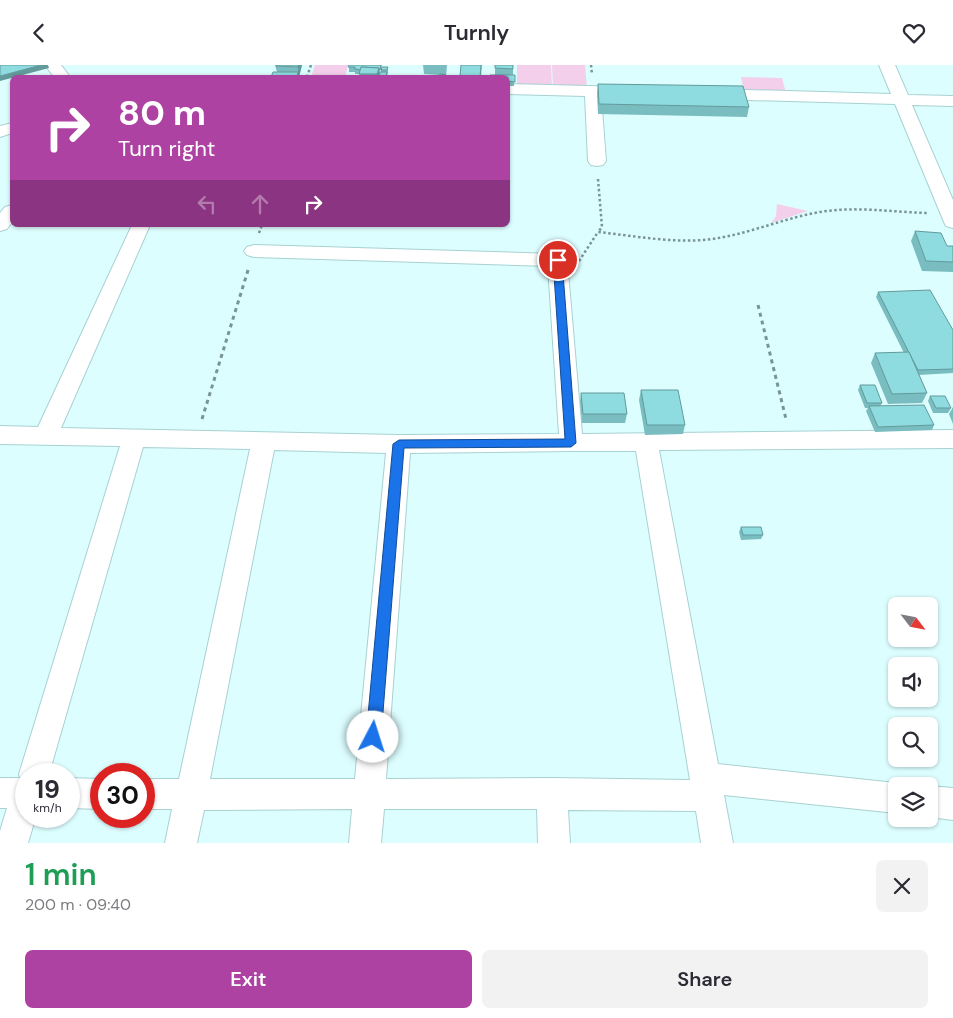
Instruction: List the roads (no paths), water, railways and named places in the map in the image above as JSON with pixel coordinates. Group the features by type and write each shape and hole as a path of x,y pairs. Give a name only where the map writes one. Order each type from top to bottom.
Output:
{"street":[{"path":"888,65 951,218"},
{"path":"510,89 642,92"},
{"path":"593,91 597,161"},
{"path":"702,94 900,98 953,101"},
{"path":"0,225 10,213"},
{"path":"46,436 140,227"},
{"path":"254,251 558,260 571,443"},
{"path":"2,439 46,436 399,444 953,439"},
{"path":"37,763 134,438"},
{"path":"181,843 264,440"},
{"path":"646,443 717,843"},
{"path":"365,843 399,444"},
{"path":"155,794 368,795 552,793 707,787 888,798"},
{"path":"0,793 15,793"},
{"path":"552,793 554,843"},
{"path":"938,803 953,804"},
{"path":"12,843 17,828"}]}
